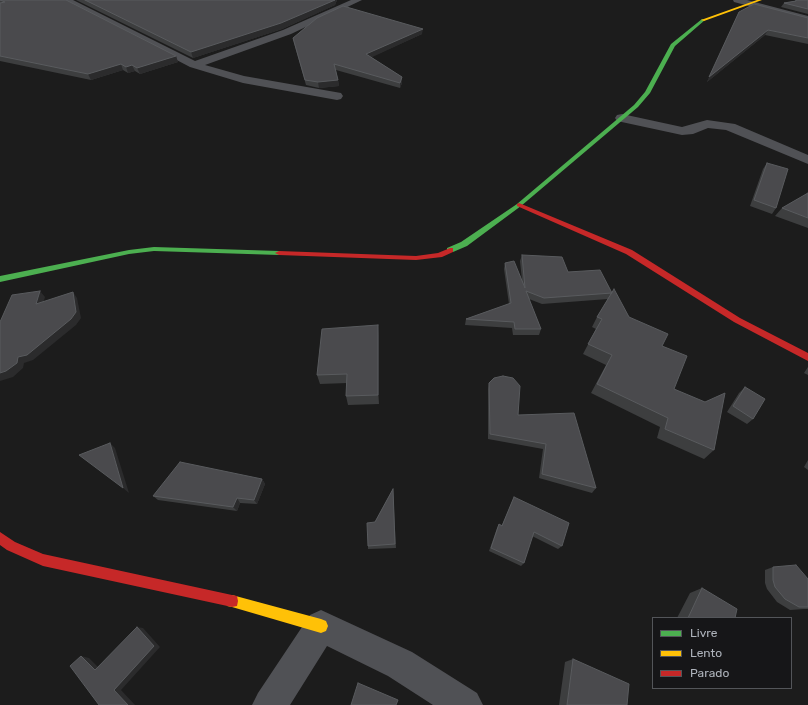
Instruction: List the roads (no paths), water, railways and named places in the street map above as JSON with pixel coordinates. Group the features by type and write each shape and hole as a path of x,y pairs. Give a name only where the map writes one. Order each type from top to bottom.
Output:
{"street":[{"path":"66,0 194,65 250,81 337,96"},
{"path":"194,65 287,32 358,0"},
{"path":"737,0 808,19"},
{"path":"0,279 129,252 154,249 416,258 439,255 464,244 519,205 636,106 647,93 673,45 688,30 703,20 760,0"},
{"path":"622,118 682,132 708,124 719,125 730,128 808,160"},
{"path":"519,205 630,252 737,320 808,357"},
{"path":"0,538 11,546 43,560 235,602 321,626 400,664 465,705"},
{"path":"270,705 321,626"}]}
